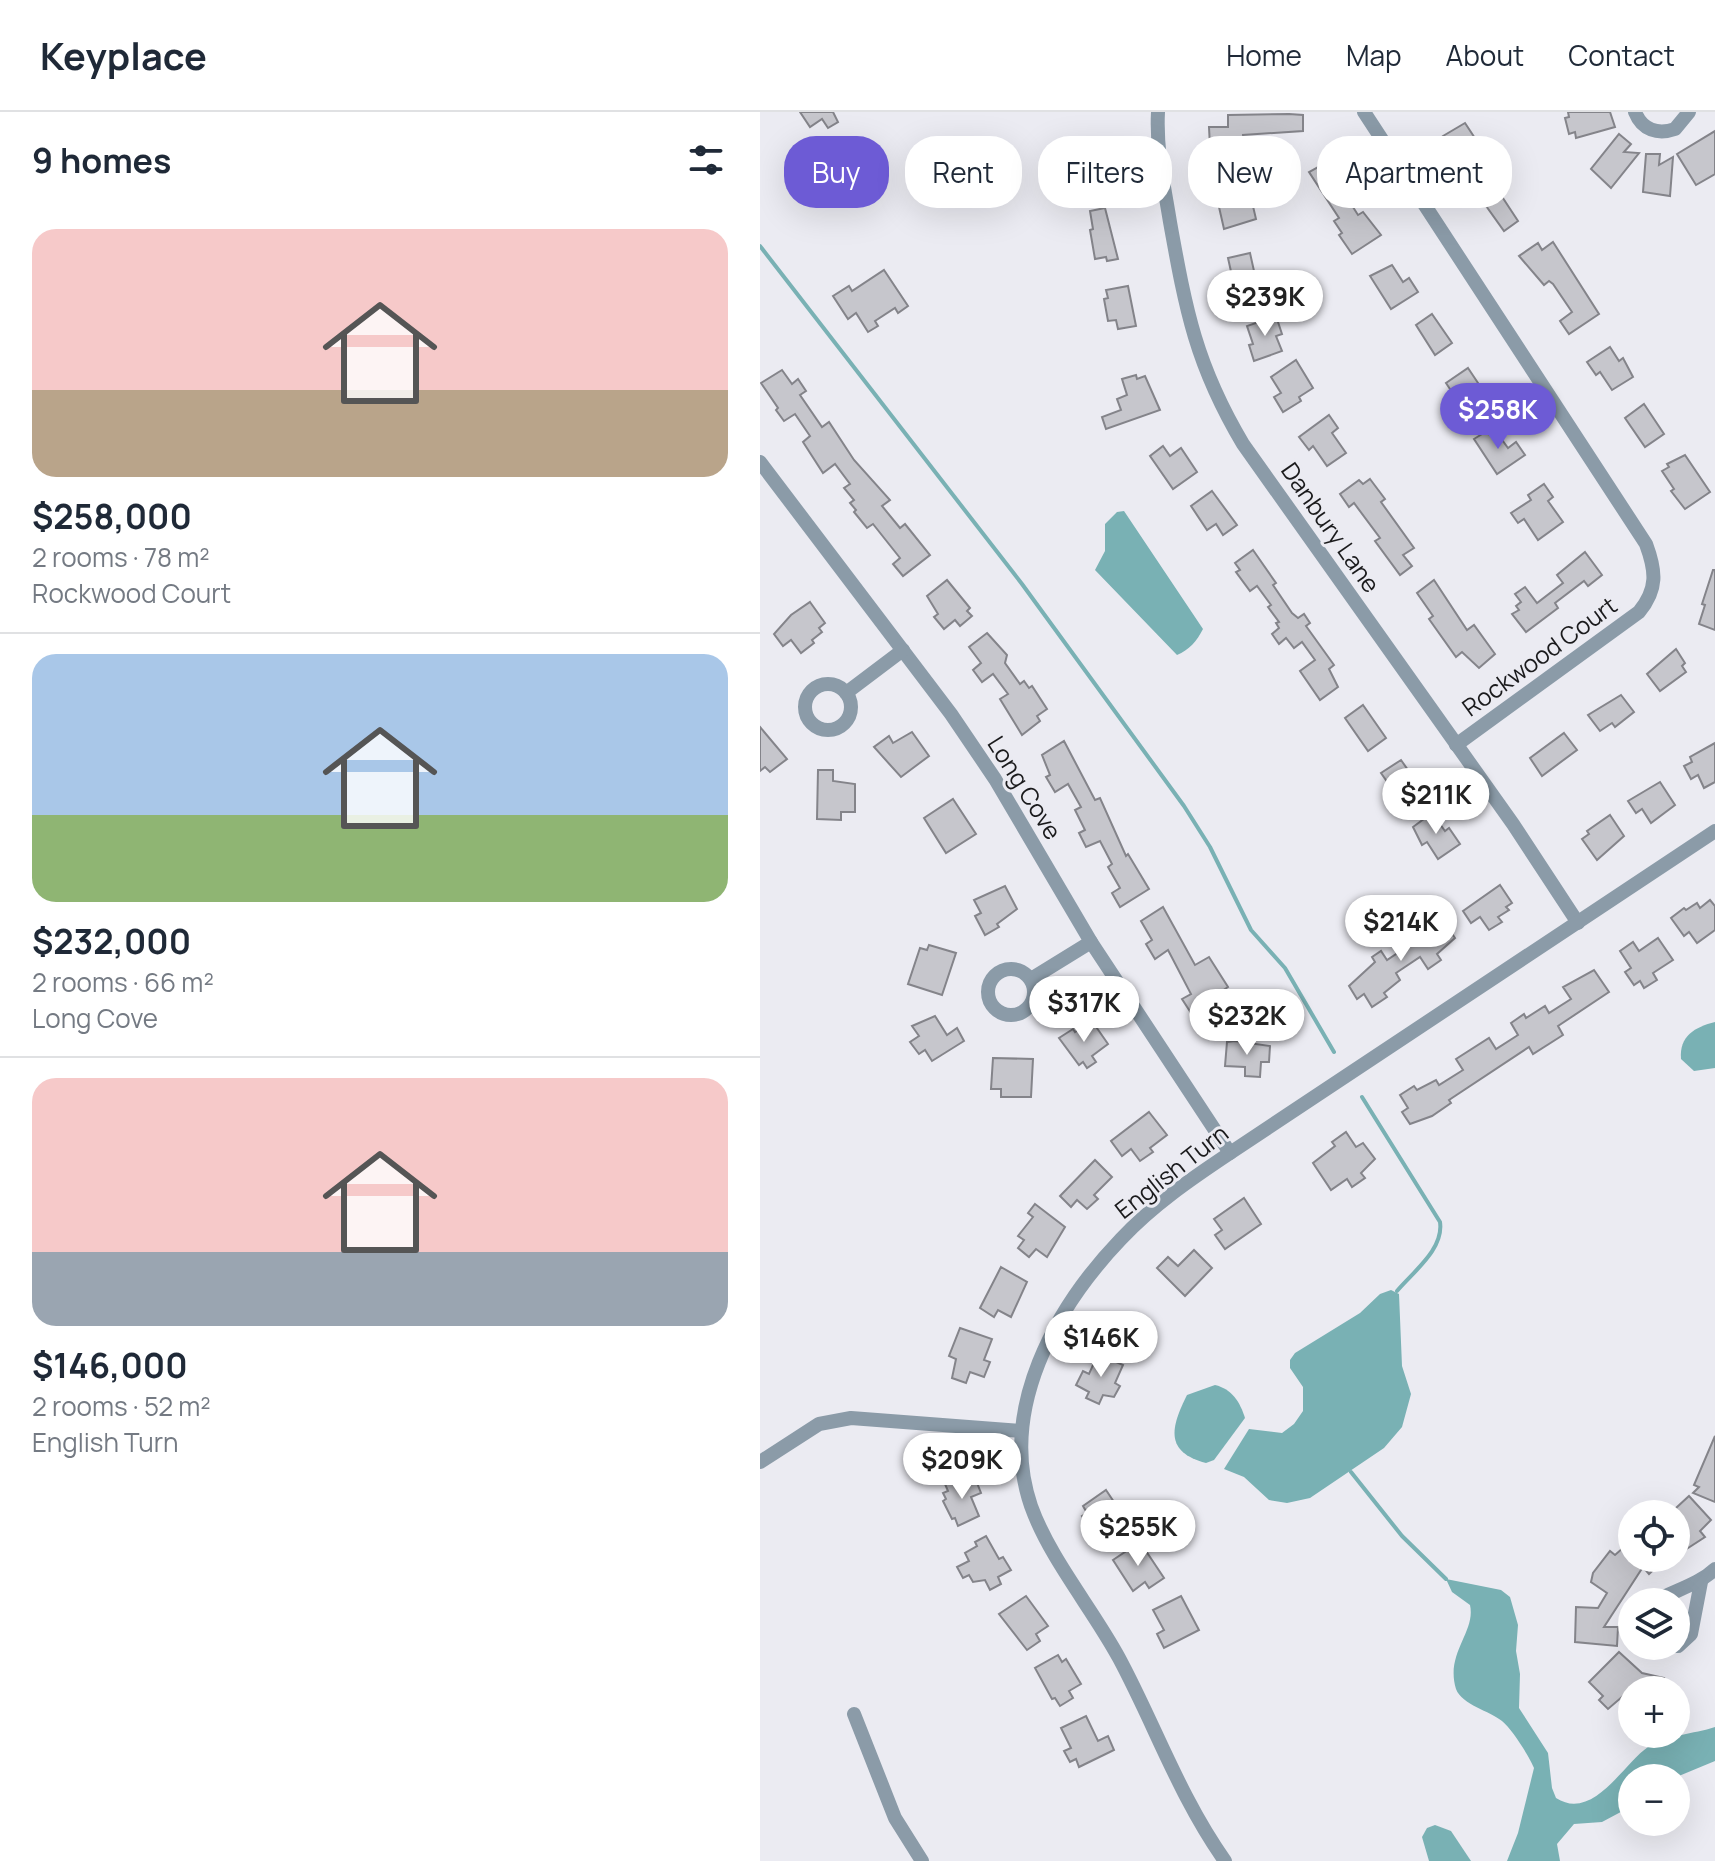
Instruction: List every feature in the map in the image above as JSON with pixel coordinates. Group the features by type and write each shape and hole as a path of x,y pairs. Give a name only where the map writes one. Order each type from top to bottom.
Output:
{"street":[{"name":"Danbury Lane","path":"1158,112 1158,151 1185,310 1209,381 1243,444 1578,923"},
{"name":"Rockwood Court","path":"1364,112 1646,544 1655,576 1654,589 1639,612 1456,745"},
{"path":"1635,112 1643,125 1658,132 1675,129 1689,112"},
{"name":"Long Cove","path":"760,462 903,650 995,779 1091,942 1230,1153"},
{"path":"846,693 903,650"},
{"name":"English Turn","path":"1225,1861 1173,1775 1135,1688 1096,1615 1044,1537 1030,1503 1020,1431 1026,1398 1038,1366 1059,1322 1084,1284 1120,1240 1159,1204 1230,1153 1715,831"},
{"path":"1031,979 1091,942"},
{"path":"760,1462 819,1424 851,1418 1020,1431"},
{"path":"1681,1588 1701,1582 1715,1569"},
{"path":"1690,1635 1701,1582"},
{"path":"854,1714 895,1818 922,1861"}],"water":[{"path":"1124,511 1203,629 1192,645 1177,655 1095,570 1105,551 1105,524 1117,512"},
{"path":"1715,1022 1715,1068 1694,1071 1681,1059 1683,1044 1695,1030"},
{"path":"1391,1290 1399,1294 1402,1366 1411,1394 1402,1427 1384,1448 1310,1498 1287,1503 1269,1500 1244,1477 1224,1469 1249,1429 1282,1433 1294,1424 1303,1411 1303,1387 1290,1368 1290,1360 1295,1353 1360,1313 1380,1294"},
{"path":"1215,1385 1234,1397 1245,1418 1214,1460 1206,1463 1183,1452 1177,1445 1175,1428 1187,1395"},
{"path":"1446,1579 1501,1590 1510,1597 1518,1625 1519,1708 1548,1753 1556,1798 1582,1803 1595,1797 1618,1776 1618,1813 1602,1822 1574,1824 1557,1844 1560,1861 1507,1861 1518,1833 1534,1768 1506,1725 1464,1699 1456,1689 1454,1664 1471,1615 1470,1605 1452,1592"},
{"path":"1715,1727 1715,1761 1690,1771 1690,1764 1629,1764 1647,1748 1690,1748 1690,1733"},
{"path":"1435,1825 1451,1831 1471,1861 1429,1861 1422,1837 1427,1828"}],"building":[{"path":"800,112 833,112 838,122 828,128 822,119 810,127"},
{"path":"1568,112 1610,112 1615,127 1576,138 1575,132 1569,134 1565,118 1569,117"},
{"path":"1228,115 1303,115 1303,131 1209,136 1209,127 1228,127"},
{"path":"1465,123 1474,136 1443,136"},
{"path":"1715,131 1715,174 1696,185 1677,154"},
{"path":"1619,134 1631,144 1624,152 1639,153 1611,188 1591,169"},
{"path":"1646,154 1660,154 1659,165 1673,157 1670,196 1643,192"},
{"path":"1317,168 1317,184 1309,172"},
{"path":"1105,208 1118,259 1095,259 1090,211"},
{"path":"1219,208 1253,208 1256,219 1224,229"},
{"path":"1332,208 1354,208 1358,215 1363,212 1381,235 1352,254 1339,235 1342,233 1334,221 1339,218"},
{"path":"1488,208 1509,208 1518,221 1504,231"},
{"path":"1553,242 1599,314 1569,334 1560,321 1572,312 1553,284 1549,281 1544,285 1519,256 1538,243 1542,250"},
{"path":"1250,253 1258,289 1236,294 1228,258"},
{"path":"1392,265 1403,282 1409,278 1418,292 1391,309 1370,276"},
{"path":"884,270 908,306 898,313 895,308 875,321 878,326 868,332 856,313 848,319 833,296 849,286 852,291"},
{"path":"1128,286 1136,326 1118,329 1116,320 1108,321 1104,299 1108,298 1106,290"},
{"path":"1432,314 1452,343 1435,355 1416,325"},
{"path":"1276,316 1282,334 1276,336 1282,351 1254,361 1247,326"},
{"path":"1610,347 1619,361 1623,358 1633,377 1612,390 1600,372 1596,375 1587,362"},
{"path":"1296,360 1313,388 1299,397 1301,401 1283,412 1274,397 1281,393 1271,377"},
{"path":"1468,368 1490,401 1468,416 1446,383"},
{"path":"782,370 792,384 798,379 806,391 800,395 822,427 829,422 854,460 890,500 882,506 900,528 905,524 930,555 903,576 893,564 900,558 873,524 867,528 854,512 856,510 850,503 854,500 844,488 850,484 835,464 823,473 803,442 810,436 795,414 784,421 776,410 778,408 761,383"},
{"path":"1136,375 1137,379 1145,376 1160,410 1106,429 1102,417 1121,410 1117,399 1127,395 1122,379"},
{"path":"1644,404 1664,434 1645,447 1625,418"},
{"path":"1329,415 1338,428 1332,433 1346,453 1327,466 1313,446 1309,450 1299,437"},
{"path":"1495,430 1508,448 1516,442 1525,455 1497,474 1474,439"},
{"path":"1163,446 1170,456 1181,448 1197,472 1173,489 1150,456"},
{"path":"1685,455 1710,492 1685,509 1671,491 1674,489 1662,471 1669,467 1667,464"},
{"path":"1370,479 1385,499 1381,502 1414,548 1403,555 1412,566 1400,575 1375,541 1380,538 1354,503 1349,507 1340,494 1359,480 1363,484"},
{"path":"1544,484 1553,497 1548,501 1563,522 1538,540 1524,519 1518,523 1511,513 1531,500 1528,495"},
{"path":"1212,491 1237,525 1223,535 1216,524 1207,530 1191,506"},
{"path":"1253,550 1292,613 1298,618 1304,614 1310,623 1306,626 1334,665 1329,669 1338,687 1320,700 1300,671 1315,660 1302,642 1294,648 1286,638 1279,644 1272,634 1279,628 1276,623 1279,622 1268,607 1271,605 1257,586 1250,591 1236,572 1240,570 1235,563"},
{"path":"1585,552 1602,575 1588,586 1584,581 1555,603 1558,608 1526,632 1512,614 1519,610 1516,606 1521,602 1515,594 1525,587 1537,603 1563,583 1557,575"},
{"path":"1715,570 1715,630 1699,624"},
{"path":"947,580 970,608 967,611 972,616 960,626 955,620 944,629 934,617 938,614 927,596"},
{"path":"1434,580 1467,630 1474,625 1495,654 1479,668 1462,652 1456,657 1429,619 1433,616 1417,593"},
{"path":"810,602 825,623 819,628 822,632 812,640 814,643 801,653 791,640 783,646 774,634 791,615"},
{"path":"987,633 1007,655 1005,663 1020,684 1024,681 1029,688 1032,686 1047,709 1037,716 1040,721 1022,735 1000,699 1008,694 993,674 982,682 973,670 981,663 969,647"},
{"path":"1676,649 1685,663 1682,666 1686,672 1660,691 1647,674"},
{"path":"1621,695 1634,712 1615,727 1612,723 1600,731 1588,715"},
{"path":"1363,705 1386,738 1368,751 1345,718"},
{"path":"760,727 787,759 770,772 765,767 760,771"},
{"path":"912,732 929,756 901,777 874,747 889,736 893,743"},
{"path":"1564,733 1577,750 1542,776 1530,758"},
{"path":"1064,741 1095,800 1100,798 1126,856 1128,854 1149,889 1120,907 1112,893 1120,888 1108,867 1112,864 1100,841 1086,847 1079,833 1085,830 1075,810 1081,807 1068,784 1055,792 1046,777 1050,775 1042,755"},
{"path":"1715,743 1715,782 1704,788 1698,775 1691,779 1684,766 1692,762 1690,757"},
{"path":"1401,760 1424,793 1404,806 1381,773"},
{"path":"818,770 833,770 833,781 855,784 855,812 841,812 841,820 817,819"},
{"path":"1660,782 1675,805 1651,823 1642,809 1636,813 1628,801"},
{"path":"953,799 976,834 946,853 924,818"},
{"path":"1432,813 1445,831 1449,828 1460,844 1438,859 1427,842 1422,845 1413,827"},
{"path":"1610,815 1624,836 1597,860 1582,839 1589,834 1587,831"},
{"path":"1500,885 1512,903 1506,907 1509,910 1498,917 1502,922 1489,930 1480,917 1471,923 1463,911"},
{"path":"1005,886 1017,909 997,924 999,927 985,935 975,916 981,913 974,900"},
{"path":"1710,900 1715,906 1715,930 1697,943 1689,932 1684,936 1671,918 1684,908 1686,910 1697,903 1700,908"},
{"path":"1163,907 1195,965 1209,957 1228,987 1222,991 1227,999 1213,1008 1209,1002 1191,1013 1182,999 1191,994 1168,950 1155,959 1146,944 1152,940 1141,921"},
{"path":"1443,920 1455,938 1437,954 1441,960 1428,969 1420,957 1396,973 1400,980 1384,993 1387,997 1372,1007 1364,994 1357,999 1349,986 1375,962 1372,957 1381,951 1387,960 1411,944 1409,941"},
{"path":"1658,938 1673,960 1653,973 1657,980 1644,988 1640,981 1634,985 1625,972 1631,968 1620,951 1633,942 1639,951"},
{"path":"929,945 956,953 942,995 908,984 920,948 927,950"},
{"path":"1594,970 1609,992 1558,1026 1563,1035 1533,1054 1529,1047 1449,1100 1451,1103 1432,1116 1410,1124 1402,1112 1408,1108 1400,1095 1414,1086 1417,1090 1436,1080 1439,1085 1463,1070 1456,1059 1489,1038 1496,1049 1518,1035 1511,1023 1545,1006 1549,1013 1571,999 1563,987"},
{"path":"935,1016 947,1035 957,1028 964,1041 932,1061 925,1050 919,1054 910,1042 919,1036 912,1026"},
{"path":"1092,1021 1108,1044 1092,1056 1096,1062 1087,1068 1083,1062 1079,1065 1059,1038"},
{"path":"1227,1042 1270,1046 1269,1062 1261,1062 1260,1077 1245,1076 1245,1067 1225,1066"},
{"path":"993,1058 1033,1059 1031,1097 1001,1097 1001,1089 991,1089"},
{"path":"1149,1112 1167,1135 1150,1148 1153,1152 1140,1161 1131,1149 1122,1156 1111,1141"},
{"path":"1346,1132 1356,1147 1363,1143 1375,1159 1361,1173 1365,1178 1352,1187 1347,1179 1331,1190 1313,1163 1335,1146 1332,1142"},
{"path":"1095,1160 1112,1177 1094,1195 1098,1199 1087,1209 1077,1200 1071,1207 1060,1196"},
{"path":"1244,1198 1261,1224 1225,1249 1215,1235 1222,1230 1214,1219"},
{"path":"1035,1204 1065,1227 1047,1257 1036,1249 1029,1257 1018,1248 1024,1240 1018,1236 1033,1217 1028,1213"},
{"path":"1194,1250 1212,1268 1185,1296 1157,1268 1168,1257 1178,1266"},
{"path":"1001,1267 1027,1282 1011,1317 998,1310 994,1317 980,1308"},
{"path":"960,1328 992,1339 984,1360 990,1362 984,1377 970,1372 966,1383 952,1378 956,1359 949,1356"},
{"path":"1098,1354 1123,1365 1115,1383 1120,1386 1114,1397 1103,1395 1099,1404 1086,1398 1089,1392 1076,1385 1083,1371 1089,1374"},
{"path":"1715,1436 1715,1502 1693,1493 1699,1487 1694,1485"},
{"path":"975,1478 981,1493 971,1497 979,1516 958,1526 943,1501 946,1499 943,1493 948,1491 945,1484 958,1479 960,1485"},
{"path":"1106,1490 1126,1520 1098,1540 1082,1516 1087,1513 1083,1506"},
{"path":"1689,1496 1711,1520 1700,1531 1705,1537 1690,1547 1690,1500 1685,1500"},
{"path":"986,1536 999,1559 1003,1557 1011,1570 998,1577 1001,1584 990,1590 985,1580 973,1582 969,1575 963,1578 957,1567 969,1561 965,1553"},
{"path":"1140,1542 1164,1578 1149,1588 1145,1582 1133,1591 1113,1560"},
{"path":"1610,1551 1615,1555 1618,1552 1618,1572 1640,1572 1629,1588 1618,1588 1618,1605 1604,1627 1618,1627 1617,1646 1575,1642 1576,1607 1598,1608 1607,1593 1591,1582 1593,1573"},
{"path":"1026,1596 1048,1626 1036,1634 1040,1641 1027,1650 999,1614"},
{"path":"1181,1596 1199,1630 1164,1648 1157,1634 1164,1630 1153,1610"},
{"path":"1618,1653 1618,1660 1628,1660 1642,1673 1655,1676 1618,1676 1618,1700 1608,1709 1599,1700 1603,1696 1589,1682"},
{"path":"1058,1655 1062,1662 1066,1659 1081,1684 1069,1691 1073,1698 1060,1706 1055,1698 1052,1699 1035,1668"},
{"path":"1086,1716 1098,1741 1108,1736 1114,1750 1079,1767 1076,1759 1070,1762 1064,1751 1071,1748 1061,1728"}],"waterway":[{"path":"760,246 1022,584 1184,806 1210,847 1251,930 1285,968 1334,1052"},
{"path":"1362,1097 1440,1222 1440,1232 1433,1250 1397,1291"},
{"path":"1351,1472 1402,1536 1446,1579"}]}
